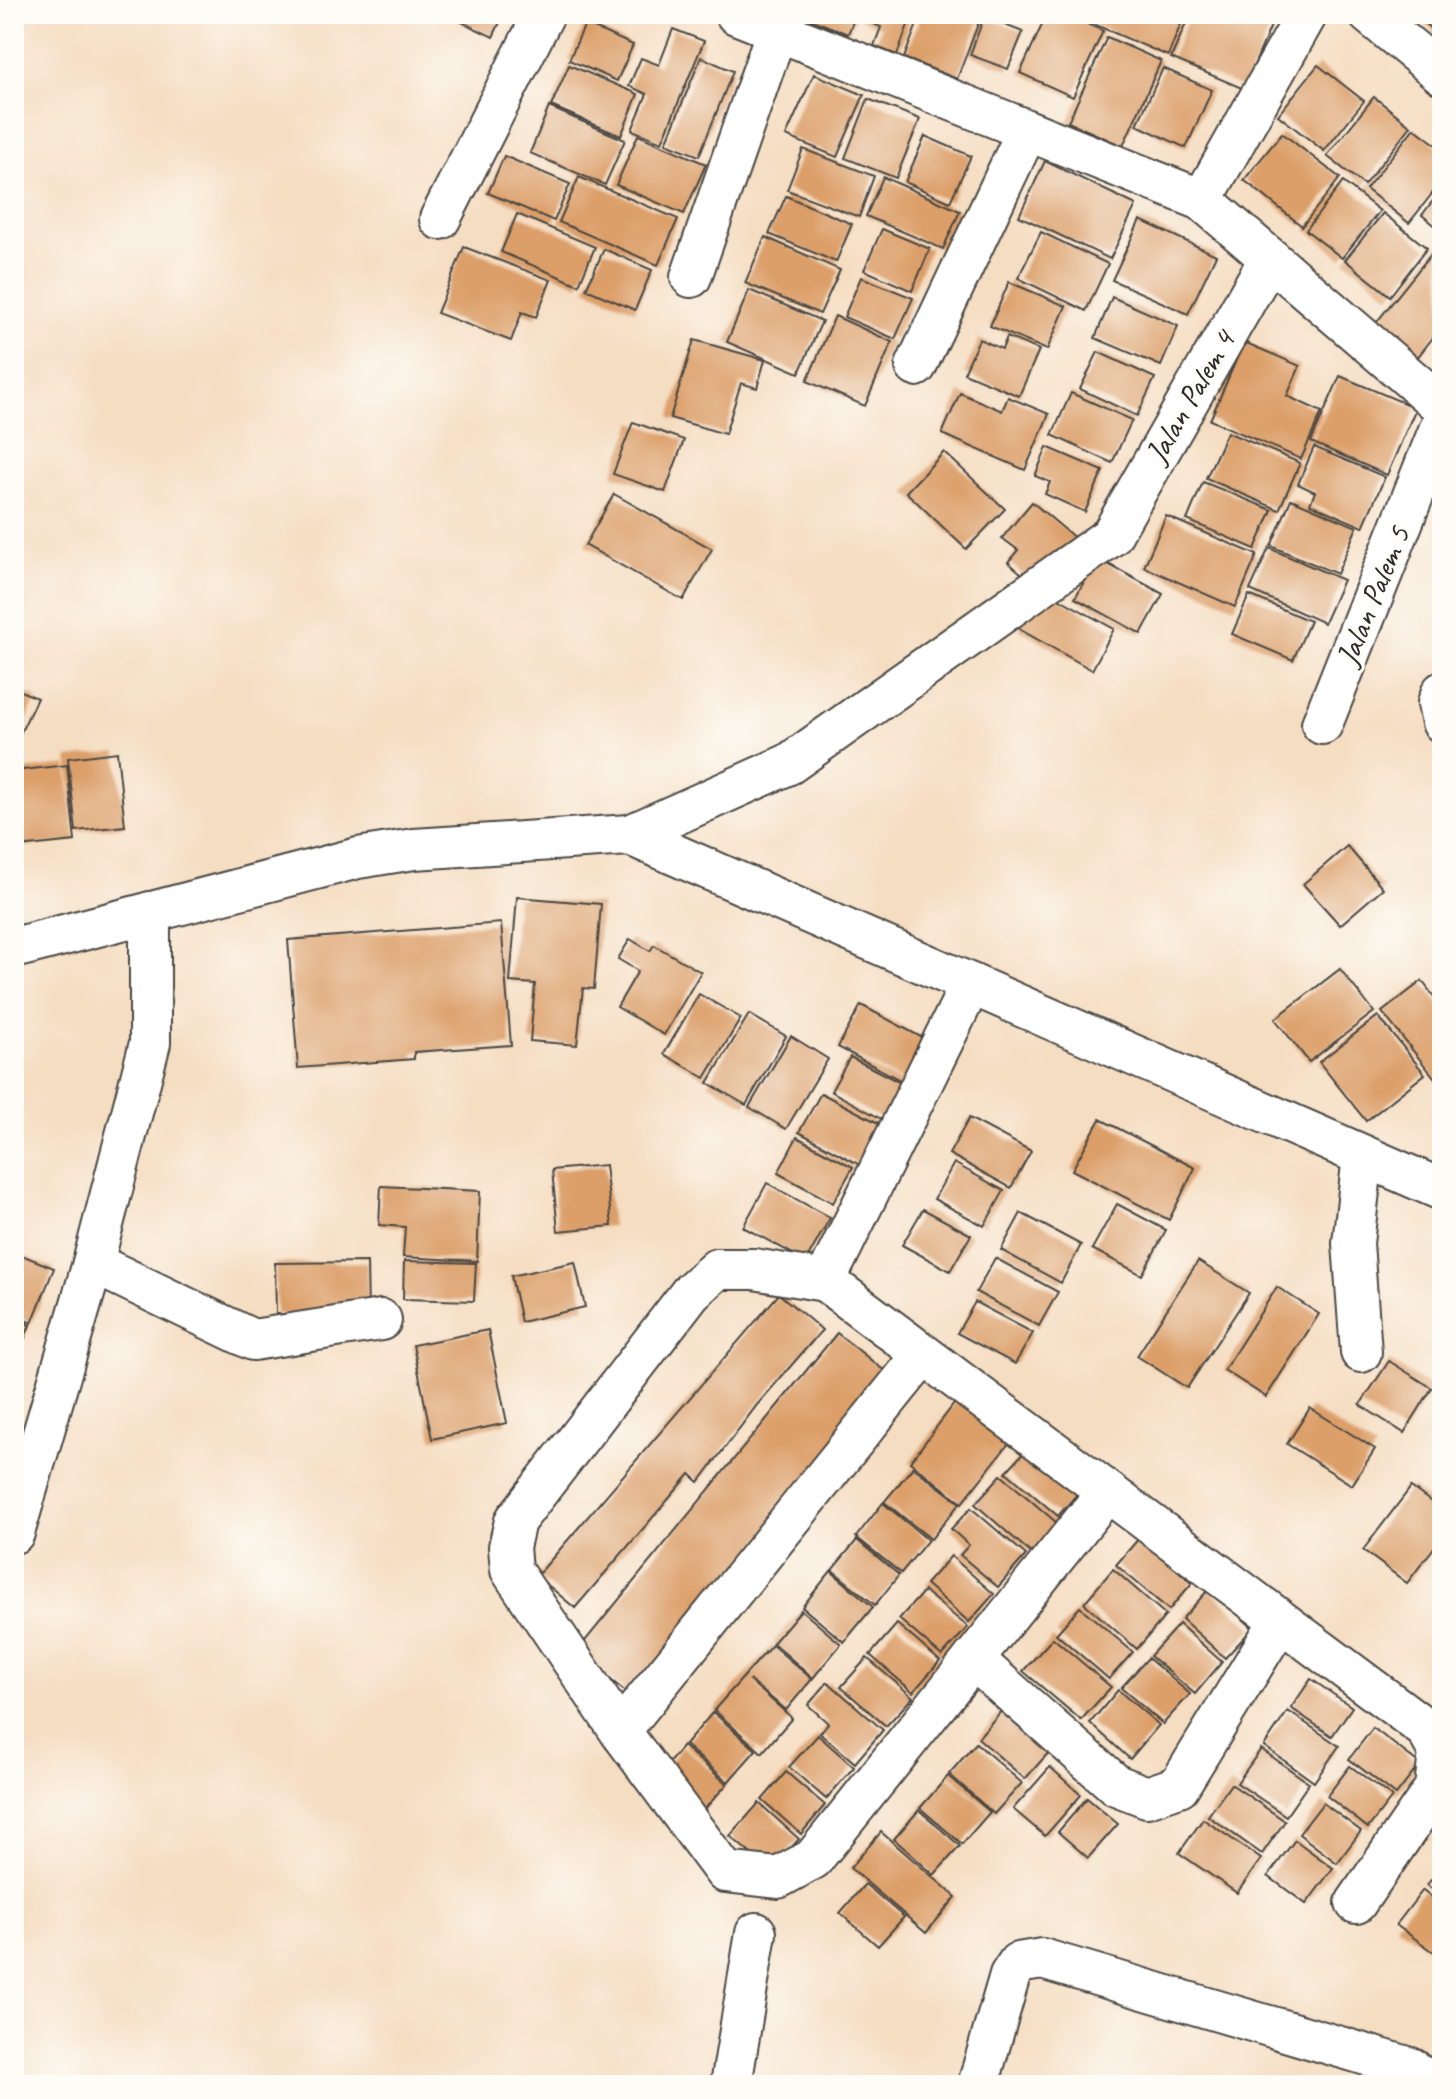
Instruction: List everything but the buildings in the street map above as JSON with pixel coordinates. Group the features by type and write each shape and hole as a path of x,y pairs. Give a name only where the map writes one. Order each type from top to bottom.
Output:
{"street":[{"path":"440,219 544,14"},
{"path":"736,14 1202,200 1442,406"},
{"path":"1202,200 1307,14"},
{"path":"1369,14 1442,74"},
{"path":"691,277 777,30"},
{"path":"916,366 1027,131"},
{"name":"Jalan Palem 4","path":"630,835 789,764 1111,536 1270,258"},
{"name":"Jalan Palem 5","path":"1322,724 1442,423"},
{"path":"1442,692 1438,703 1442,722"},
{"path":"14,948 358,858 414,849 630,835 1442,1190"},
{"path":"14,1533 93,1263 150,1043 150,912"},
{"path":"825,1281 971,984"},
{"path":"1361,1352 1353,1243 1363,1156"},
{"path":"93,1263 253,1340 381,1320"},
{"path":"1107,1492 813,1859 778,1878 725,1872 620,1731 511,1570 509,1547 515,1521 691,1292 717,1269 754,1269 825,1281 1426,1729 1439,1752 1435,1788 1356,1903"},
{"path":"620,1731 923,1355"},
{"path":"973,1659 1116,1785 1147,1797 1179,1786 1280,1621"},
{"path":"731,2085 756,1933"},
{"path":"978,2085 1010,1975 1018,1963 1042,1959 1411,2068 1430,2085"}]}
